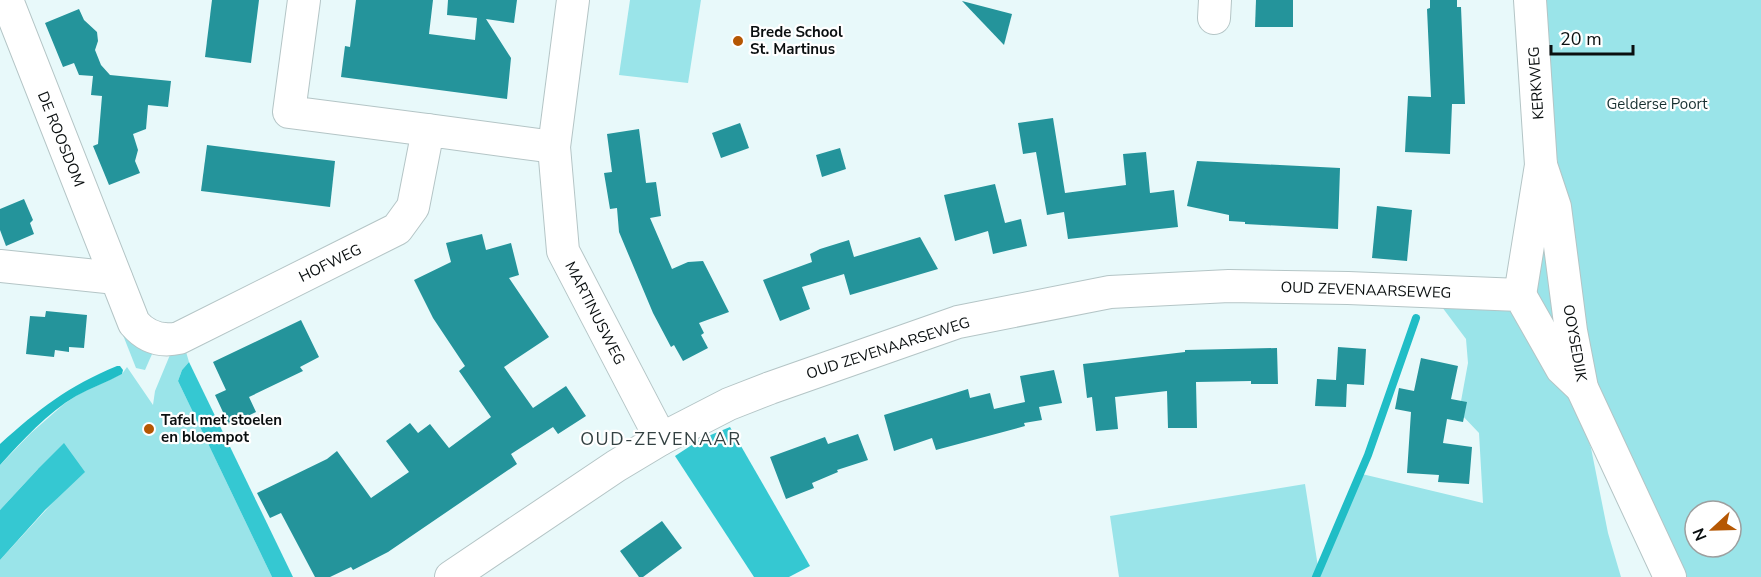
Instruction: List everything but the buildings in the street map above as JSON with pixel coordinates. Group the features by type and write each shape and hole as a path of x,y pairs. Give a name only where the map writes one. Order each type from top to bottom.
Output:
{"street":[{"name":"DE ROOSDOM","path":"7,0 134,322 141,331 166,341"},
{"path":"304,0 289,112 554,147"},
{"name":"MARTINUSWEG","path":"573,0 554,147 563,251 661,439"},
{"name":"KERKWEG","path":"1530,0 1541,165"},
{"name":"HOFWEG","path":"166,341 179,338 397,229 413,207 428,130"},
{"path":"1541,165 1520,295 1562,369 1582,388"},
{"name":"OOYSEDIJK","path":"1541,165 1555,207 1571,331 1582,388 1670,577"},
{"path":"0,266 116,278"},
{"name":"OUD ZEVENAARSEWEG","path":"451,577 616,466 661,439 729,404 957,322 1110,292 1229,286 1520,295"}],"green space":[{"path":"630,0 701,0 688,83 619,75"},
{"name":"Gelderse Poort","path":"1543,0 1761,0 1761,577 1682,577 1599,390 1580,312 1545,77"},
{"path":"1545,224 1561,347 1532,305"},
{"path":"106,292 156,345 145,370 136,368"},
{"path":"1496,305 1515,311 1579,413 1591,448 1608,533 1621,577 1119,577 1110,516 1305,484 1319,573 1362,474 1483,503 1479,433 1459,412 1468,363 1466,339 1442,307"},
{"path":"184,345 189,362 182,370 178,381 272,577 0,577 0,560 57,498 38,469 0,510 0,465 64,404 77,395 122,374 127,367 153,405 155,391 172,350"}],"shaded area":[{"path":"189,362 293,577 272,577 178,381 182,370"},
{"path":"117,366 123,370 122,374 76,396 55,410 0,465 0,444 28,420 69,390"},
{"path":"730,427 810,566 789,577 754,577 675,456 701,439"},
{"path":"64,443 85,472 45,510 0,560 0,510"}],"waterway":[{"path":"1316,577 1368,455 1416,318"}],"place":[{"name":"Brede School St. Martinus","path":"738,41"},
{"name":"Tafel met stoelen en bloempot","path":"149,429"}],"district":[{"name":"OUD-ZEVENAAR","path":"661,439"}]}
